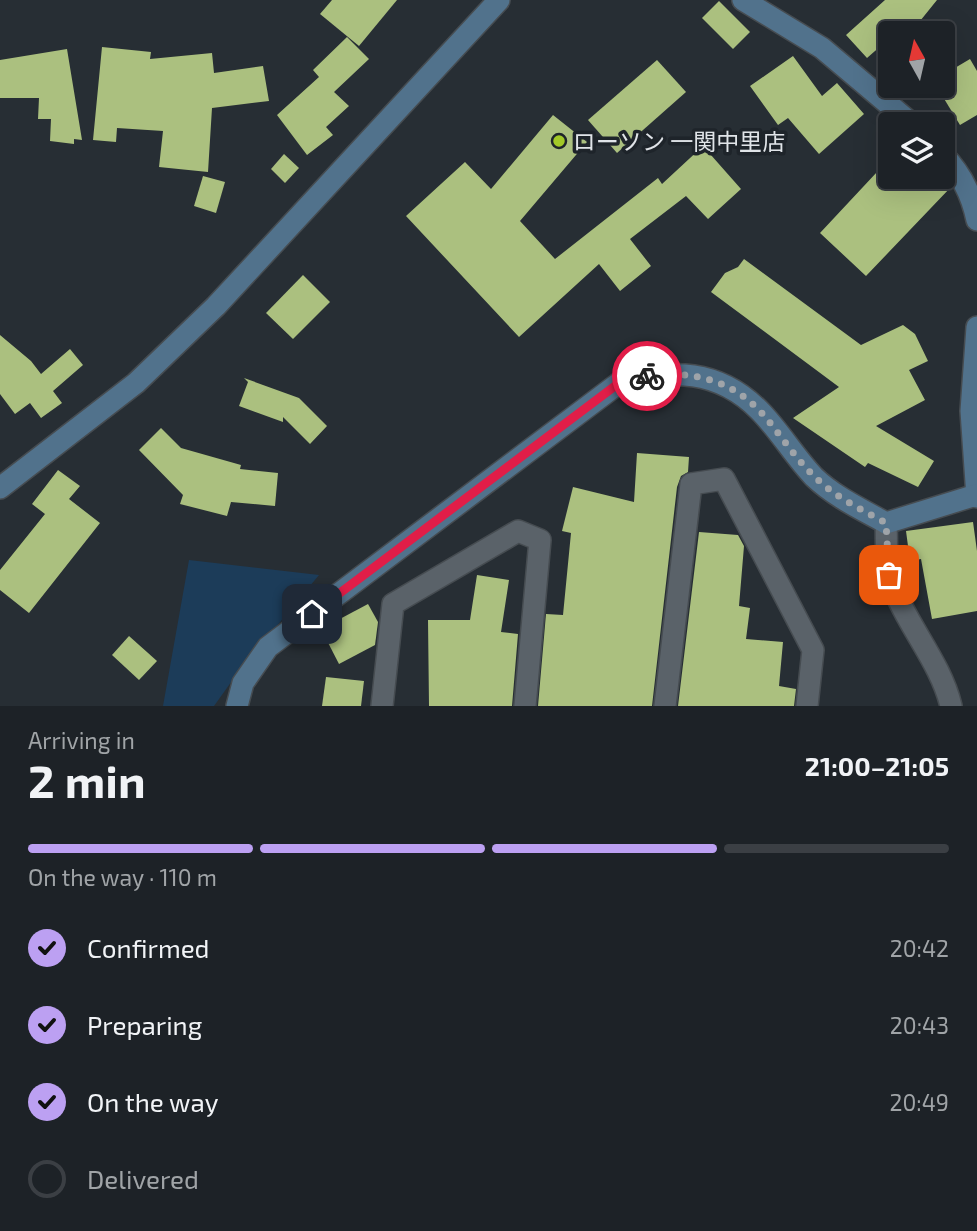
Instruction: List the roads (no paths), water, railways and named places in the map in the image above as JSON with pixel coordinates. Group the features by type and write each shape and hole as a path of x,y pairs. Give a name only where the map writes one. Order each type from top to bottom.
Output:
{"street":[{"path":"0,488 135,383 216,306 499,0"},
{"path":"743,0 821,48 898,112"},
{"path":"955,170 973,198 977,220"},
{"path":"237,706 243,683 268,648 619,383 673,373 697,375 721,384 759,410 814,477 841,499 886,523 977,496 971,411 977,327"},
{"path":"665,706 691,484 724,479 813,650 807,706"},
{"path":"886,523 889,575 905,615 946,686 951,706"},
{"path":"382,706 393,604 518,531 540,540 525,706"}],"place":[{"name":"ローソン 一関中里店","path":"559,141"}]}
